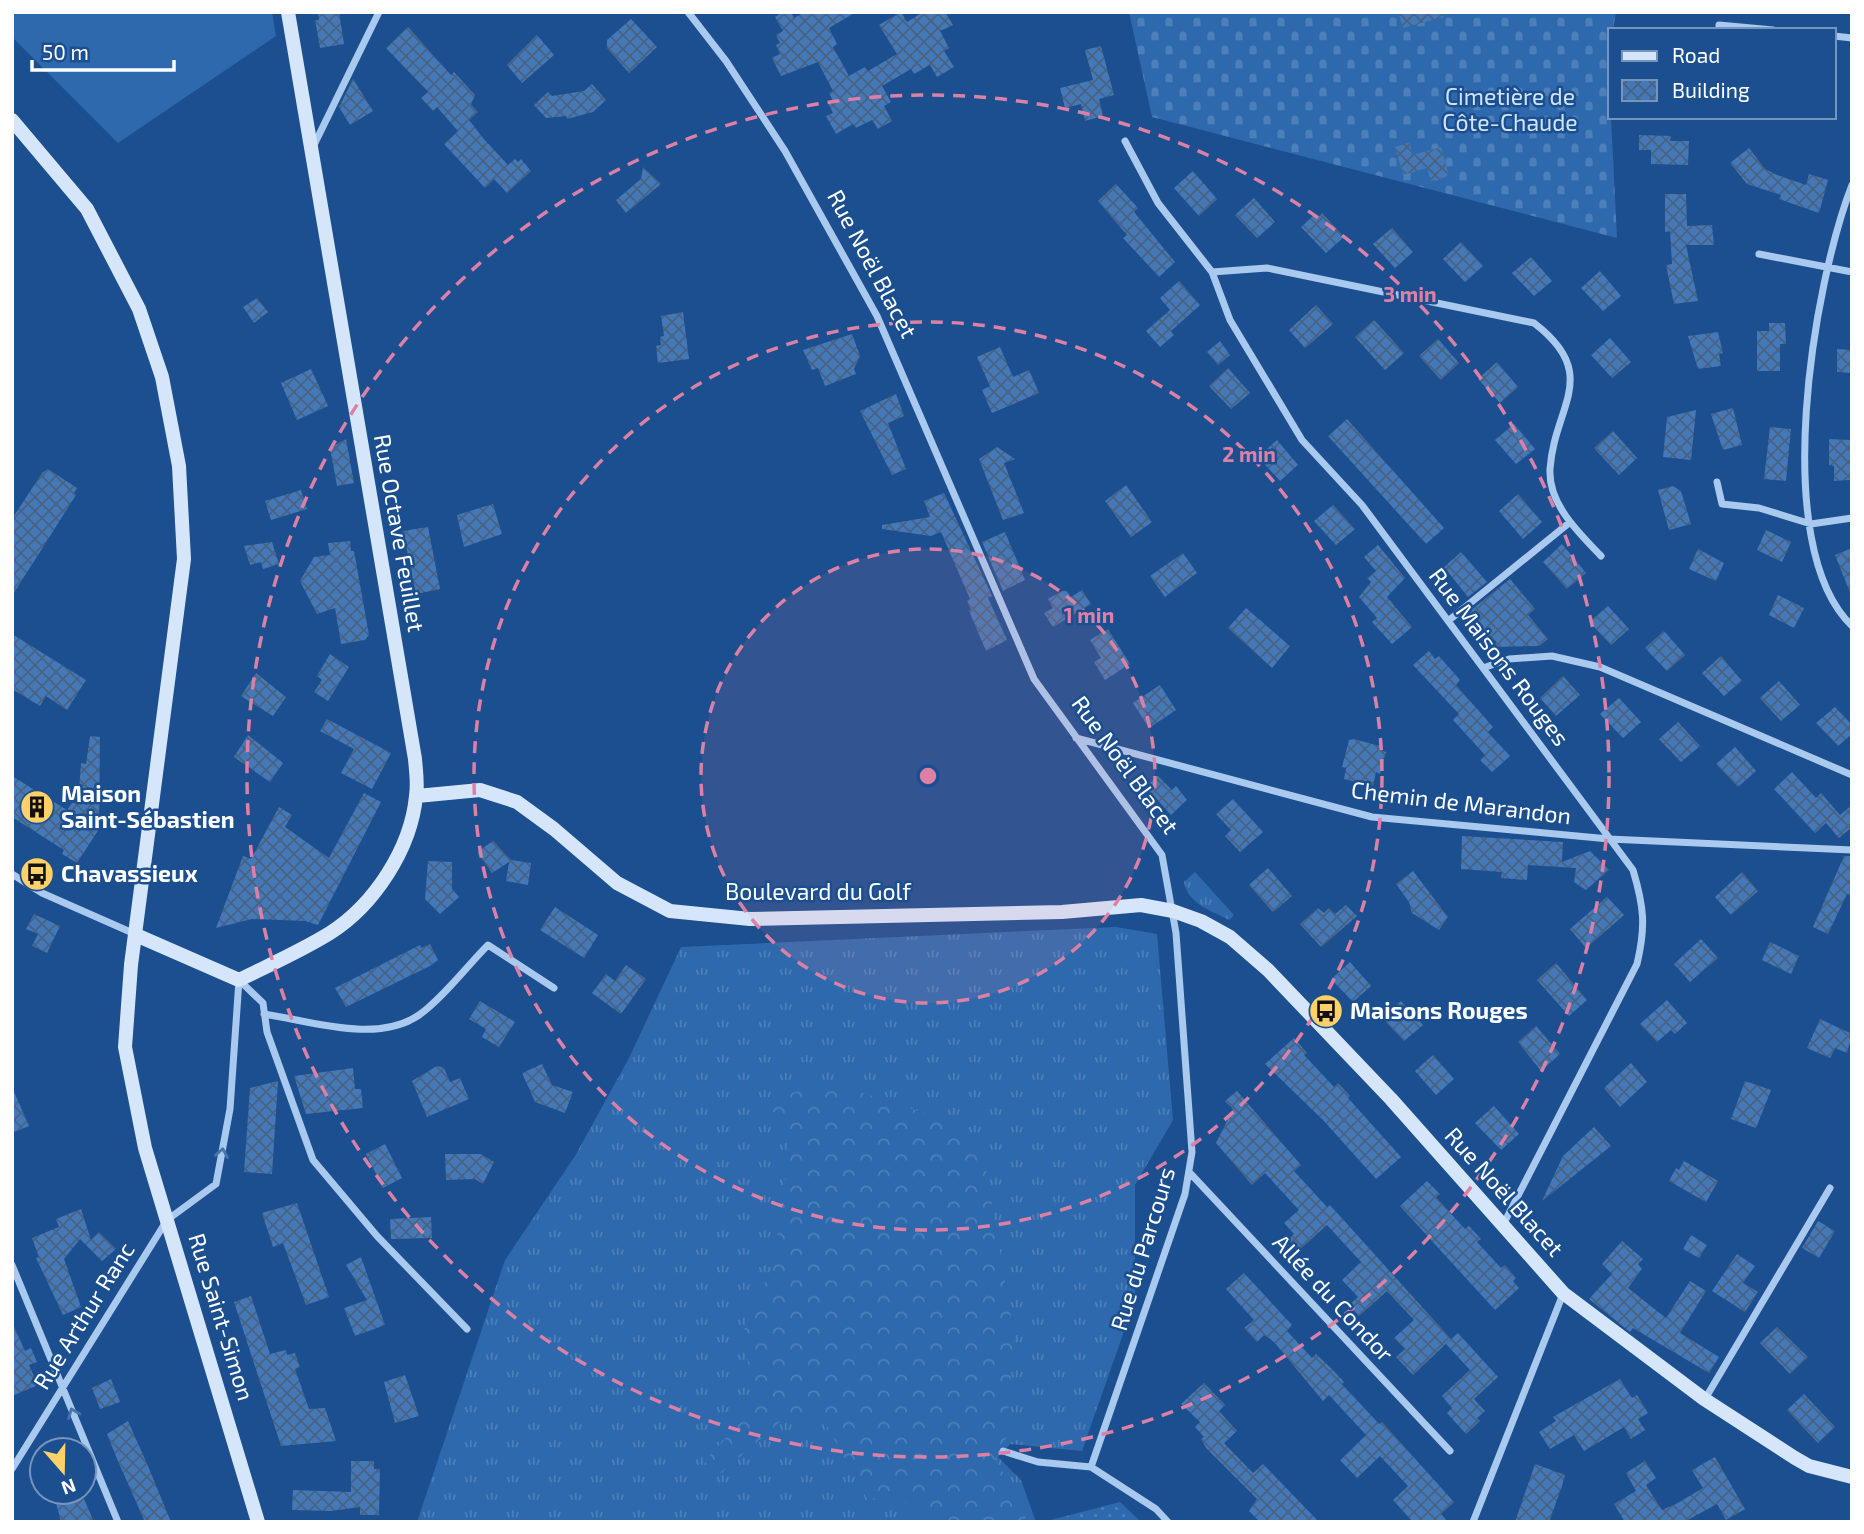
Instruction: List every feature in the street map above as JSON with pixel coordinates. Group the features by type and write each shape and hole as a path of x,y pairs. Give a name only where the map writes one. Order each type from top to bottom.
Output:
{"street":[{"name":"Rue Octave Feuillet","path":"239,980 331,932 360,907 388,874 406,837 416,796 415,759 288,12"},
{"path":"311,151 379,12"},
{"name":"Rue Noël Blacet","path":"688,12 726,61 785,151 877,316 1034,679 1162,855 1173,911 1201,921 1230,937 1268,970 1391,1099 1563,1293 1704,1399 1809,1466 1852,1476"},
{"path":"1719,28 1719,25 1751,28"},
{"path":"12,120 87,209 139,309 162,377 179,466 184,559 136,935 125,1047 145,1148 167,1220"},
{"name":"Rue Maisons Rouges","path":"1125,141 1158,203 1212,272 1230,320 1302,440 1362,505 1633,870 1643,904 1645,931 1637,964 1502,1226"},
{"path":"1852,185 1828,268 1807,385 1805,486 1826,588 1852,626"},
{"path":"1759,254 1852,272"},
{"path":"1212,272 1267,268 1534,323 1558,341 1568,365 1570,391 1550,471 1558,501 1569,523 1601,556"},
{"path":"1717,482 1721,504 1759,508 1811,524 1852,518"},
{"path":"1448,621 1569,523"},
{"path":"1483,668 1509,659 1552,656 1600,667 1852,775"},
{"name":"Chemin de Marandon","path":"1075,738 1373,817 1609,839 1852,850"},
{"name":"Boulevard du Golf","path":"416,796 480,790 517,802 554,829 617,883 670,911 750,919 1062,912 1141,905 1173,911"},
{"path":"12,874 42,893 239,980 263,1003 267,1032 313,1160 377,1236 467,1329"},
{"name":"Rue du Parcours","path":"1091,1467 1185,1194 1192,1152 1173,911"},
{"path":"264,1014 365,1030 396,1025 419,1015 488,945 554,988"},
{"name":"Rue Saint-Simon","path":"239,980 230,1109 216,1184 167,1220 258,1522"},
{"name":"Allée du Condor","path":"1189,1172 1450,1451"},
{"path":"1704,1399 1830,1188"},
{"name":"Rue Arthur Ranc","path":"12,1469 167,1220"},
{"path":"12,1265 118,1522"},
{"path":"1473,1522 1563,1293"},
{"path":"1003,1451 1038,1462 1091,1467 1156,1509 1168,1522"}],"green space":[{"path":"12,12 272,12 276,36 118,143 12,37"},
{"name":"Cimetière de Côte-Chaude","path":"1129,12 1616,12 1613,28 1608,28 1608,119 1611,119 1617,238 1152,117"},
{"path":"1195,872 1234,915 1229,920 1202,906 1190,896 1184,882"},
{"path":"1116,927 1157,934 1173,1120 1135,1185 1135,1300 1082,1451 1010,1444 998,1457 1021,1480 1036,1522 417,1522 505,1260 575,1156 629,1058 681,947"},
{"path":"829,1082 958,1124 985,1164 1014,1335 1006,1441 992,1454 1027,1512 1025,1522 936,1522 889,1492 868,1501 821,1415 788,1415 719,1475 704,1461 761,1401 740,1339 773,1264 789,1154 788,1118 755,1104"},
{"path":"1120,1502 1141,1522 1043,1522"}],"building":[{"path":"318,12 339,12 344,44 320,48 315,20 319,20"},
{"path":"783,12 791,12 794,18 805,12 856,12 829,28 837,44 833,47 849,76 865,67 868,71 897,54 879,25 901,12 907,22 923,12 945,12 953,25 940,31 949,48 944,51 954,67 937,77 930,65 914,74 911,69 882,86 891,102 884,106 892,121 878,129 872,120 856,128 853,124 836,134 826,116 833,113 828,103 833,101 829,93 833,91 818,62 781,76 772,58 780,54 776,45 780,43 776,35 783,31 775,17"},
{"path":"1398,12 1443,12 1444,17 1403,28"},
{"path":"631,19 657,47 629,73 607,48 607,40"},
{"path":"408,27 451,75 454,72 475,95 471,105 478,112 469,120 483,138 508,165 515,159 518,162 521,159 531,171 507,193 494,179 485,188 444,144 458,131 437,107 433,111 421,98 428,92 386,48"},
{"path":"537,35 554,55 522,83 507,65"},
{"path":"1101,46 1114,95 1099,99 1103,116 1085,121 1081,104 1065,108 1060,88 1093,80 1085,50"},
{"path":"353,79 373,111 350,125 339,107"},
{"path":"592,84 606,100 593,112 567,119 566,116 546,118 534,105 548,92 552,96 584,91"},
{"path":"1639,135 1671,136 1670,141 1689,141 1688,165 1651,164 1651,150 1639,150"},
{"path":"1409,143 1412,155 1441,147 1449,176 1431,181 1427,168 1403,175 1395,147"},
{"path":"1749,148 1765,169 1777,175 1806,185 1809,174 1828,180 1819,213 1779,199 1781,195 1747,184 1730,163"},
{"path":"643,167 661,184 626,213 616,200 641,179"},
{"path":"1193,171 1217,199 1199,216 1174,188"},
{"path":"1116,184 1138,208 1134,212 1175,262 1159,277 1123,238 1127,235 1098,201"},
{"path":"1665,194 1686,194 1687,226 1712,225 1714,245 1686,245 1698,301 1674,304 1666,265 1672,264 1670,231 1665,232"},
{"path":"1254,198 1275,222 1257,238 1235,215"},
{"path":"1322,213 1344,237 1326,253 1301,227 1314,215 1317,219"},
{"path":"1392,228 1413,252 1395,268 1373,244"},
{"path":"1461,242 1483,266 1465,282 1443,259"},
{"path":"1531,257 1552,281 1534,296 1512,273"},
{"path":"1600,271 1621,296 1603,311 1581,288"},
{"path":"1179,281 1200,305 1171,331 1174,335 1160,347 1146,331 1170,310 1160,298"},
{"path":"257,298 268,312 254,323 243,307"},
{"path":"1316,305 1333,324 1305,348 1289,330"},
{"path":"683,312 689,359 658,363 656,346 661,345 660,337 664,336 661,316"},
{"path":"1374,320 1404,353 1385,370 1355,337"},
{"path":"1769,323 1785,323 1786,344 1780,344 1780,371 1757,371 1757,331 1769,331"},
{"path":"1718,332 1723,353 1719,354 1721,366 1698,369 1688,336"},
{"path":"852,334 860,356 854,369 856,374 825,386 818,368 812,370 803,350"},
{"path":"1610,338 1631,362 1612,378 1591,355"},
{"path":"1438,339 1459,363 1441,380 1419,356"},
{"path":"1220,341 1230,355 1218,365 1207,352"},
{"path":"1000,347 1013,377 1029,370 1039,393 992,413 982,390 990,386 977,357"},
{"path":"1837,349 1852,350 1852,373 1837,372"},
{"path":"1497,362 1518,387 1500,403 1478,379"},
{"path":"1228,368 1250,393 1231,409 1209,386"},
{"path":"311,369 328,406 297,420 281,383"},
{"path":"896,394 904,416 888,423 906,469 892,475 860,411"},
{"path":"1733,408 1742,445 1723,450 1711,414"},
{"path":"1696,410 1691,460 1663,457 1667,417"},
{"path":"1347,419 1444,528 1426,544 1328,436"},
{"path":"1514,424 1535,449 1516,464 1495,440"},
{"path":"1770,427 1791,429 1786,481 1764,479"},
{"path":"1613,431 1637,458 1619,475 1594,448"},
{"path":"346,439 354,483 337,486 330,448"},
{"path":"1829,439 1851,440 1850,480 1834,481 1834,466 1829,465"},
{"path":"1277,440 1298,465 1280,481 1258,457"},
{"path":"997,447 1015,459 1004,463 1024,513 1003,520 979,459"},
{"path":"48,469 77,488 74,493 76,495 12,596 12,519 42,473"},
{"path":"1126,485 1152,522 1131,537 1105,501"},
{"path":"1673,486 1681,491 1691,524 1669,530 1658,490"},
{"path":"301,490 307,509 271,520 265,501"},
{"path":"944,493 992,596 988,598 1007,640 986,651 969,611 971,610 967,601 970,599 941,532 931,536 882,529 882,525 930,517 924,501"},
{"path":"1518,494 1542,522 1523,539 1499,511"},
{"path":"493,504 502,534 464,547 457,515"},
{"path":"1333,505 1355,529 1336,545 1314,521"},
{"path":"428,527 440,589 416,594 403,531"},
{"path":"1766,530 1791,542 1782,562 1757,550"},
{"path":"1005,532 1025,580 1003,591 982,542"},
{"path":"350,541 369,635 365,640 341,644 335,608 317,614 300,581 314,557 330,555 328,543"},
{"path":"272,542 279,564 263,569 261,562 250,565 244,546"},
{"path":"1562,544 1586,573 1567,589 1543,562"},
{"path":"1378,545 1405,578 1387,597 1412,627 1392,644 1372,622 1377,618 1359,597 1371,582 1367,578 1376,571 1364,557"},
{"path":"1852,548 1852,595 1851,595 1835,555"},
{"path":"1698,549 1724,563 1716,581 1689,569"},
{"path":"1461,552 1487,582 1468,597 1444,567"},
{"path":"1183,553 1197,573 1165,597 1150,576"},
{"path":"1510,579 1535,609 1528,615 1548,639 1539,646 1495,647 1496,641 1480,639 1480,632 1466,614"},
{"path":"1082,590 1091,604 1053,627 1044,613 1053,608 1048,599 1062,591 1067,591 1071,597"},
{"path":"1778,595 1804,608 1794,628 1769,615"},
{"path":"1608,606 1629,629 1611,645 1589,622"},
{"path":"1246,608 1290,646 1272,668 1228,628"},
{"path":"1108,629 1130,664 1105,680 1094,662 1101,658 1090,640"},
{"path":"1664,631 1685,655 1667,671 1645,648"},
{"path":"12,634 86,680 67,710 46,696 40,706 12,689"},
{"path":"1429,651 1435,659 1439,656 1460,680 1456,685 1493,727 1488,732 1510,756 1492,772 1480,760 1485,755 1453,720 1459,714 1413,665"},
{"path":"330,654 349,667 328,701 314,692 322,680 317,676"},
{"path":"1721,656 1742,681 1724,696 1702,673"},
{"path":"256,673 286,697 273,716 241,696"},
{"path":"1563,676 1580,695 1556,716 1540,698"},
{"path":"1779,681 1800,705 1781,721 1760,698"},
{"path":"1160,685 1176,710 1149,728 1133,703"},
{"path":"1619,698 1641,722 1623,738 1600,714"},
{"path":"1835,707 1852,725 1852,734 1838,746 1816,723"},
{"path":"327,719 391,753 372,789 341,773 354,749 320,731"},
{"path":"1678,722 1700,746 1681,762 1659,739"},
{"path":"248,735 283,763 270,782 234,757"},
{"name":"Maison Saint-Sébastien","path":"90,736 100,737 99,829 77,863 62,854 64,850 12,817 12,776 67,810 72,803 78,803 81,763 86,764"},
{"path":"1349,740 1383,747 1382,751 1386,752 1380,774 1376,772 1373,786 1344,779 1346,768 1342,767"},
{"path":"1735,747 1756,771 1738,787 1716,764"},
{"path":"1792,772 1816,798 1821,793 1840,815 1852,805 1852,827 1839,838 1826,823 1815,833 1774,789"},
{"path":"1158,776 1172,790 1176,786 1187,800 1171,815 1146,787"},
{"path":"364,793 381,802 318,925 305,921 252,919 216,928 243,856 251,859 279,807 292,815 285,827 329,858"},
{"path":"1233,799 1263,832 1240,852 1225,836 1231,830 1216,814"},
{"path":"1462,836 1563,842 1562,862 1590,851 1609,870 1586,890 1574,882 1576,868 1528,865 1527,880 1501,878 1502,872 1461,869"},
{"path":"493,841 511,860 531,863 528,885 506,881 509,862 492,873 477,852"},
{"path":"1844,856 1852,856 1852,896 1847,894 1828,934 1813,927"},
{"path":"428,861 452,862 452,889 459,897 440,914 425,899"},
{"path":"1268,868 1292,896 1273,912 1249,885"},
{"path":"1413,871 1448,917 1439,930 1412,913 1409,902 1396,884"},
{"path":"1742,872 1758,891 1731,915 1715,897"},
{"path":"1607,897 1624,915 1586,948 1570,929"},
{"path":"1346,905 1357,916 1321,947 1300,924 1318,908 1324,913 1329,908 1335,914"},
{"path":"555,907 598,935 584,958 540,930"},
{"path":"34,914 60,926 47,953 32,946 38,934 26,929"},
{"path":"1701,939 1718,958 1690,982 1674,964"},
{"path":"1770,942 1799,956 1791,974 1762,960"},
{"path":"430,944 438,960 430,966 346,1007 335,988 420,945 421,948"},
{"path":"1350,962 1371,986 1353,1002 1331,979"},
{"path":"1556,963 1587,1000 1569,1016 1537,980"},
{"path":"626,965 646,979 621,1014 592,993 606,974 615,981"},
{"path":"1667,1000 1687,1023 1675,1034 1671,1030 1657,1042 1640,1024"},
{"path":"480,1001 515,1022 499,1047 482,1037 486,1029 469,1019"},
{"path":"1401,1001 1423,1025 1404,1041 1382,1018"},
{"path":"1820,1019 1852,1034 1847,1053 1835,1048 1830,1058 1807,1048"},
{"path":"1536,1026 1560,1054 1541,1071 1518,1042"},
{"path":"1294,1038 1307,1053 1304,1055 1334,1087 1338,1083 1350,1096 1348,1098 1401,1157 1376,1179 1323,1120 1265,1064"},
{"path":"1433,1055 1454,1079 1436,1095 1415,1071"},
{"path":"1631,1063 1647,1082 1620,1107 1604,1088"},
{"path":"542,1064 552,1085 573,1092 565,1113 535,1102 522,1073"},
{"path":"437,1066 444,1068 450,1082 460,1078 469,1099 427,1117 412,1081"},
{"path":"353,1068 355,1089 361,1089 363,1108 306,1114 294,1076"},
{"path":"278,1081 272,1174 244,1172 250,1088"},
{"path":"1745,1081 1771,1090 1756,1128 1731,1119"},
{"path":"12,1087 29,1126 12,1133"},
{"path":"1237,1091 1301,1165 1294,1171 1327,1207 1330,1205 1451,1339 1413,1375 1396,1357 1405,1349 1394,1338 1414,1320 1387,1291 1359,1316 1349,1305 1358,1297 1342,1280 1361,1262 1327,1225 1298,1251 1288,1239 1294,1234 1284,1223 1299,1210 1265,1173 1252,1185 1216,1143 1233,1109 1225,1101"},
{"path":"1494,1106 1519,1134 1501,1150 1475,1123"},
{"path":"1594,1127 1611,1146 1542,1201 1563,1156"},
{"path":"385,1144 402,1178 383,1188 366,1154"},
{"path":"445,1154 481,1154 494,1162 483,1184 475,1179 446,1180"},
{"path":"1684,1161 1718,1181 1706,1202 1669,1181 1676,1168 1679,1170"},
{"path":"1427,1181 1440,1194 1436,1197 1465,1229 1469,1226 1481,1239 1477,1242 1501,1268 1505,1265 1516,1278 1513,1281 1519,1288 1495,1310 1400,1206"},
{"path":"297,1203 329,1297 306,1305 283,1243 273,1247 262,1213"},
{"path":"81,1209 91,1240 99,1232 116,1249 102,1261 80,1239 64,1259 81,1307 63,1315 36,1258 39,1257 32,1238 59,1227 56,1219"},
{"path":"431,1217 432,1238 391,1239 390,1219"},
{"path":"1818,1221 1835,1231 1819,1258 1802,1248"},
{"path":"1691,1235 1707,1245 1699,1258 1683,1249"},
{"path":"1622,1241 1643,1259 1638,1264 1642,1269 1628,1288 1666,1318 1690,1281 1706,1291 1680,1333 1719,1357 1709,1373 1633,1328 1630,1332 1589,1299 1612,1274 1602,1264"},
{"path":"1737,1254 1755,1266 1743,1283 1758,1292 1745,1312 1712,1291"},
{"path":"361,1257 385,1325 355,1336 344,1308 367,1300 346,1265"},
{"path":"1244,1273 1292,1325 1287,1331 1312,1358 1316,1354 1333,1370 1344,1382 1342,1384 1379,1424 1382,1422 1454,1502 1441,1514 1448,1522 1413,1522 1393,1500 1408,1486 1380,1456 1357,1478 1340,1460 1366,1435 1329,1395 1323,1401 1274,1342 1264,1335 1257,1342 1244,1328 1254,1320 1226,1289"},
{"path":"251,1296 270,1354 286,1350 287,1355 295,1353 300,1367 295,1369 309,1409 325,1408 336,1441 281,1446 234,1302"},
{"path":"12,1322 25,1351 31,1348 37,1362 29,1365 38,1385 12,1396"},
{"path":"1777,1327 1808,1357 1790,1374 1760,1343"},
{"path":"1458,1333 1498,1377 1474,1399 1485,1411 1477,1418 1480,1421 1466,1434 1447,1413 1452,1408 1442,1396 1470,1370 1446,1344"},
{"path":"405,1375 419,1416 395,1423 384,1382"},
{"path":"111,1379 120,1402 100,1409 92,1388"},
{"path":"1620,1379 1632,1398 1637,1395 1648,1413 1638,1419 1645,1430 1631,1439 1624,1427 1584,1451 1574,1435 1550,1449 1539,1432 1556,1421 1553,1417"},
{"path":"1204,1383 1225,1405 1219,1411 1237,1431 1224,1443 1253,1473 1263,1464 1319,1522 1260,1522 1249,1511 1257,1499 1206,1448 1201,1439 1204,1437 1195,1427 1200,1422 1181,1404"},
{"path":"1804,1394 1835,1427 1818,1443 1787,1410"},
{"path":"128,1421 171,1522 145,1522 117,1459 107,1434"},
{"path":"1715,1457 1745,1509 1726,1520 1717,1504 1684,1522 1625,1522 1614,1504 1636,1491 1626,1473 1645,1461 1656,1478 1646,1485 1662,1510 1676,1504 1703,1488 1692,1470"},
{"path":"351,1461 374,1461 374,1469 380,1469 379,1515 360,1515 360,1507 331,1511 292,1510 293,1490 351,1492"},
{"path":"1535,1464 1565,1475 1562,1486 1549,1522 1515,1522"},
{"path":"57,1506 87,1506 94,1522 61,1522"}],"place":[{"name":"Maison Saint-Sébastien","path":"37,807"},
{"name":"Chavassieux","path":"37,874"},
{"name":"Maisons Rouges","path":"1326,1011"}]}
